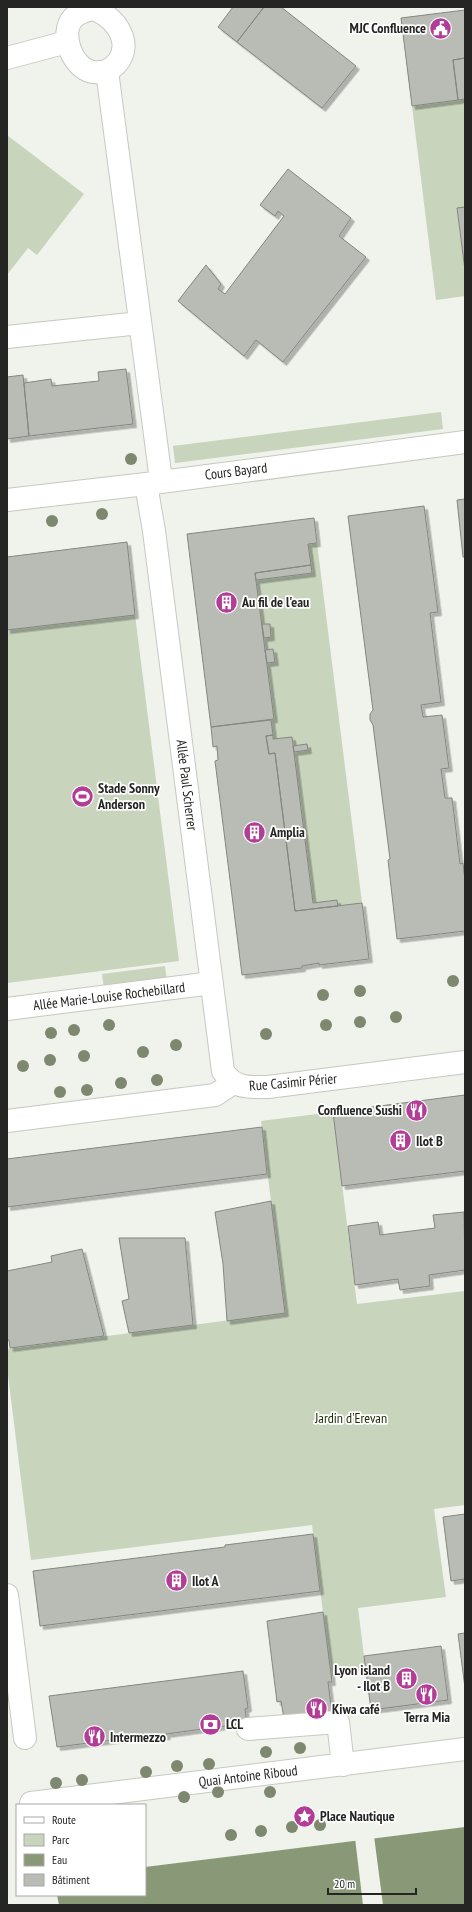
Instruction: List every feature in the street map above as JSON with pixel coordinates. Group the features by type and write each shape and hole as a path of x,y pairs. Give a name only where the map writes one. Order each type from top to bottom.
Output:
{"street":[{"path":"92,8 102,12 114,21 120,30 123,40 123,52 119,61 107,72 89,71 82,67 72,54 67,42 70,23 81,12 92,8"},
{"path":"7,58 67,42"},
{"name":"Allée Paul Scherrer","path":"107,72 140,323 154,482 154,531 223,1071 233,1083"},
{"path":"7,337 140,323"},
{"name":"Cours Bayard","path":"7,500 465,442"},
{"name":"Allée Marie-Louise Rochebillard","path":"7,1009 212,983"},
{"name":"Rue Casimir Périer","path":"7,1121 215,1095 233,1083 245,1088 268,1087 465,1062"},
{"path":"7,1595 25,1738"},
{"path":"248,1729 338,1722 343,1764"},
{"name":"Quai Antoine Riboud","path":"31,1802 465,1749"}],"green space":[{"path":"465,99 465,207 457,208 465,270 465,296 436,300 412,106"},
{"path":"7,135 84,194 37,255 28,248 7,275"},
{"path":"441,412 443,429 175,463 173,446"},
{"path":"317,543 362,903 338,906 337,900 313,903 292,737 273,739 271,720 274,719 256,580 312,573 308,544"},
{"name":"Stade Sonny Anderson","path":"135,615 179,961 7,983 7,630"},
{"path":"165,966 167,980 104,988 102,974"},
{"name":"Jardin d'Erevan","path":"333,1112 357,1304 465,1291 465,1505 434,1509 446,1597 358,1608 366,1672 331,1676 312,1525 31,1560 7,1367 7,1349 285,1313 261,1121"}],"water":[{"path":"465,1827 465,1905 59,1905 57,1896 146,1896 146,1867"}],"pier":[{"path":"374,1836 383,1905 363,1905 355,1838"}],"building":[{"path":"233,7 264,7 237,42 218,27"},
{"path":"264,7 281,7 356,66 322,108 237,42"},
{"path":"465,10 465,58 453,60 458,100 412,106 401,18"},
{"path":"465,58 465,99 458,100 453,60"},
{"path":"288,169 351,218 339,236 366,257 283,362 256,340 244,356 178,301 206,265 221,284 218,289 225,294 284,216 278,211 275,216 260,205"},
{"path":"465,207 465,270 457,208"},
{"path":"126,369 133,424 29,436 24,383 51,379 52,386 99,381 98,372"},
{"path":"23,375 29,436 7,439 7,377"},
{"path":"465,499 465,557 463,557 457,500"},
{"path":"424,506 438,612 430,613 441,702 421,705 423,717 442,715 449,768 441,769 445,798 452,798 460,864 463,863 465,881 465,931 397,939 388,860 390,859 373,725 370,720 370,714 373,710 348,516"},
{"name":"Au fil de l'eau","path":"314,518 317,543 308,544 311,565 255,573 274,719 211,727 187,534"},
{"path":"127,542 135,615 7,630 7,557"},
{"path":"311,565 312,573 256,580 255,573"},
{"path":"262,624 270,624 271,637 264,638"},
{"path":"273,649 275,662 267,663 265,650"},
{"name":"Amplia","path":"271,720 273,735 266,736 269,754 275,753 295,911 362,903 369,959 319,965 319,963 302,966 302,968 242,975 215,761 218,760 217,746 213,747 211,727"},
{"path":"273,735 273,739 292,737 313,903 337,900 338,906 295,911 275,753 269,754 266,736"},
{"path":"307,744 308,750 294,752 293,746"},
{"name":"Ilot B","path":"465,1095 465,1171 342,1186 333,1112"},
{"path":"262,1127 267,1174 7,1207 7,1159"},
{"path":"271,1201 285,1313 227,1321 223,1264 215,1212"},
{"path":"464,1212 465,1270 429,1275 430,1286 400,1290 398,1279 355,1285 348,1226 378,1222 380,1235 435,1228 433,1215"},
{"path":"119,1238 185,1238 193,1325 129,1333 122,1301 129,1299"},
{"path":"82,1249 104,1336 10,1348 9,1340 7,1340 7,1271 52,1262 51,1256"},
{"path":"465,1514 465,1579 451,1581 443,1517"},
{"name":"Ilot A","path":"313,1534 320,1591 40,1626 33,1571 225,1547 225,1545"},
{"path":"323,1612 332,1682 328,1682 332,1713 284,1719 281,1701 277,1702 267,1621"},
{"path":"465,1633 465,1688 458,1634"},
{"name":"Lyon island - Ilot B","path":"441,1646 448,1700 371,1710 364,1656"},
{"path":"243,1671 248,1708 245,1709 247,1723 166,1734 167,1736 138,1739 137,1737 57,1747 49,1696"}],"place":[{"name":"MJC Confluence","path":"441,28"},
{"name":"Au fil de l'eau","path":"227,602"},
{"name":"Stade Sonny Anderson","path":"82,796"},
{"name":"Amplia","path":"255,832"},
{"name":"Confluence Sushi","path":"417,1110"},
{"name":"Ilot B","path":"401,1141"},
{"name":"Ilot A","path":"177,1581"},
{"name":"Lyon island - Ilot B","path":"406,1678"},
{"name":"Terra Mia","path":"427,1695"},
{"name":"Kiwa café","path":"316,1709"},
{"name":"LCL","path":"210,1724"},
{"name":"Intermezzo","path":"94,1737"},
{"name":"Place Nautique","path":"305,1816"}]}
